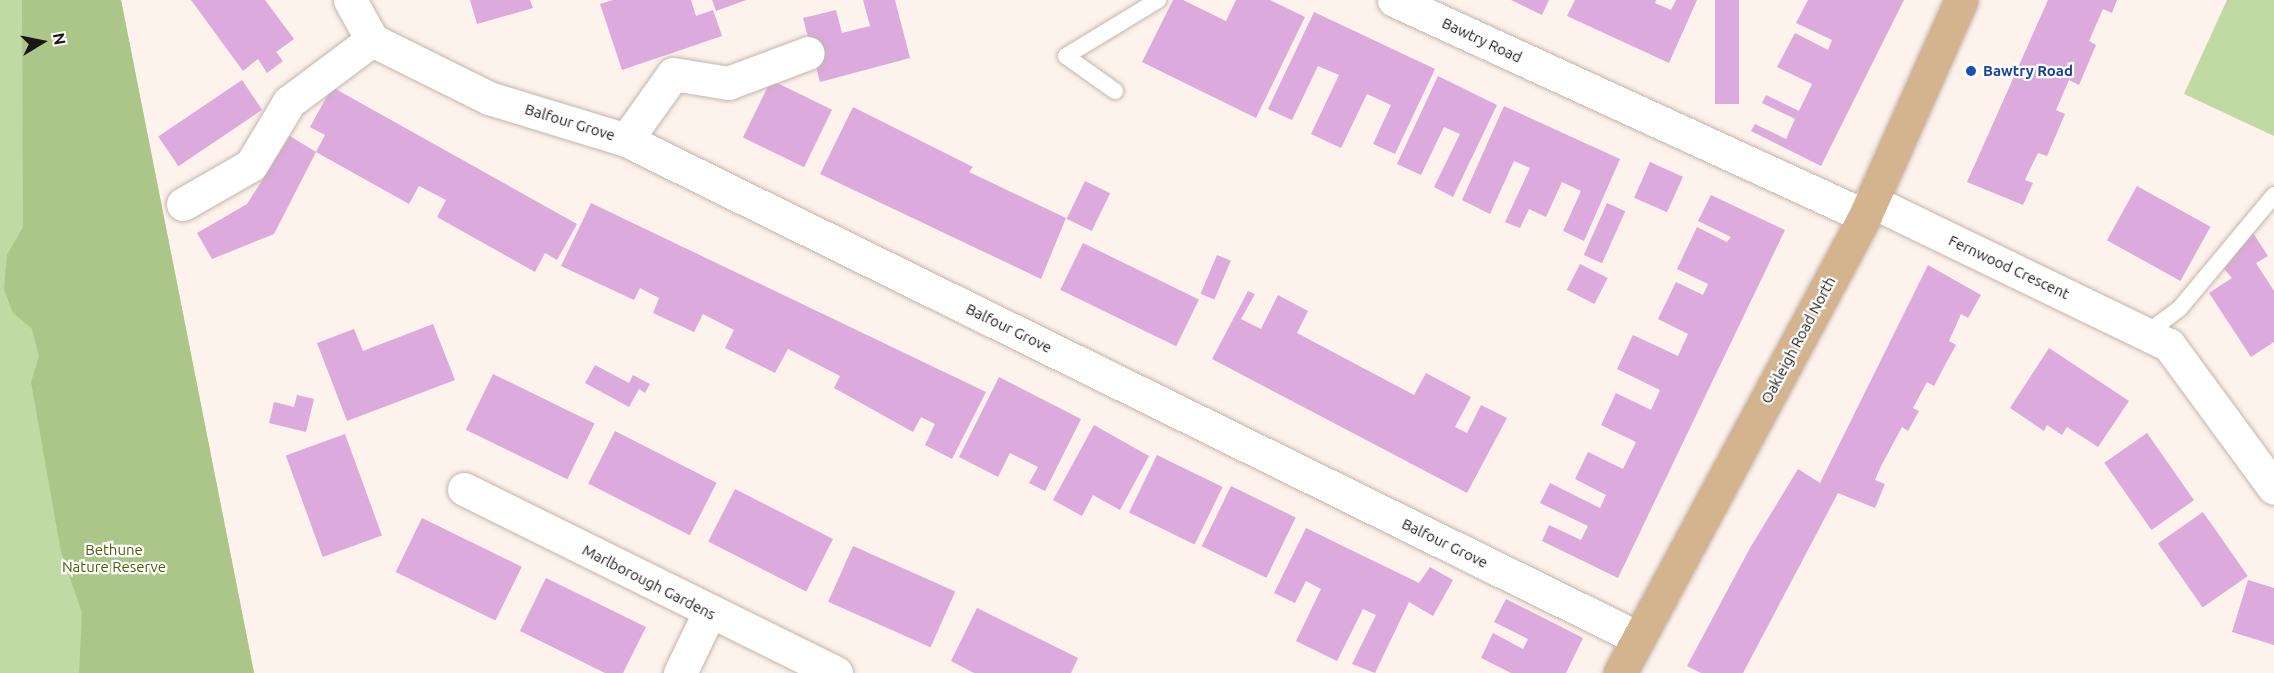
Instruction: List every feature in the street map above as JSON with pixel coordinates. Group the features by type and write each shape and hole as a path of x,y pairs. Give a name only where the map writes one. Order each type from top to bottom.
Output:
{"main road":[{"name":"Oakleigh Road North","path":"1620,673 1868,209 1961,0"}],"street":[{"path":"183,204 251,165 289,102 372,40 350,0"},
{"name":"Bawtry Road","path":"1394,0 1868,209"},
{"name":"Balfour Grove","path":"372,40 489,98 626,140 1638,638"},
{"path":"626,140 673,74 728,83 808,53"},
{"name":"Fernwood Crescent","path":"1868,209 2147,333 2169,345 2274,488"},
{"name":"Marlborough Gardens","path":"464,489 709,613 836,673"},
{"path":"680,673 709,613"}],"lane":[{"path":"1114,91 1066,56 1158,0"},
{"path":"2147,333 2180,308 2274,195"}],"green space":[{"name":"Bethune Nature Reserve","path":"0,0 121,0 254,673 0,673"},
{"name":"Bethune Nature Reserve","path":"22,0 121,0 254,673 79,673 82,613 61,552 31,382 39,356 32,329 13,313 4,289 7,255 23,227"},
{"path":"2227,0 2274,0 2274,136 2184,94"}],"building":[{"path":"191,0 265,0 294,39 276,52 283,61 267,73 258,59 243,71"},
{"path":"470,0 530,0 533,8 477,24"},
{"path":"613,0 691,0 696,16 713,10 722,36 622,70 600,4"},
{"path":"712,0 746,0 716,11"},
{"path":"863,0 895,0 910,58 820,82 803,18 836,10 842,33 870,26"},
{"path":"1173,0 1183,0 1226,21 1236,0 1270,0 1305,17 1256,118 1142,62"},
{"path":"1511,0 1549,0 1542,15"},
{"path":"1575,0 1656,0 1655,3 1671,10 1676,0 1697,0 1669,63 1567,16"},
{"path":"1715,0 1739,0 1739,104 1715,104"},
{"path":"1808,0 1904,0 1821,166 1751,131 1755,124 1786,139 1795,119 1762,103 1766,95 1799,111 1812,84 1777,67 1795,33 1828,50 1832,40 1796,23"},
{"path":"2048,0 2117,0 2112,13 2103,9 2089,41 2096,45 2079,85 2069,80 2056,110 2065,114 2047,156 2038,153 2025,180 2033,183 2023,205 1967,182"},
{"path":"1314,12 1435,69 1395,154 1373,144 1391,105 1367,94 1341,148 1311,134 1339,75 1318,66 1292,120 1268,109"},
{"path":"1438,76 1497,105 1453,197 1434,187 1460,134 1444,127 1421,175 1397,164"},
{"path":"242,80 262,110 178,166 158,136"},
{"path":"771,80 832,110 804,167 743,138"},
{"path":"332,87 577,224 557,260 545,253 535,272 437,217 446,200 419,186 409,204 316,152 325,135 310,127"},
{"path":"1504,106 1620,159 1584,241 1563,231 1581,191 1562,182 1546,217 1529,209 1520,228 1505,222 1530,168 1514,161 1490,214 1462,200"},
{"path":"853,107 973,167 969,172 1066,218 1041,279 820,174"},
{"path":"290,136 316,152 274,234 212,259 197,233 247,204"},
{"path":"1650,162 1683,177 1667,212 1634,198"},
{"path":"1085,181 1110,193 1092,231 1067,219"},
{"path":"2137,186 2210,227 2180,281 2107,240"},
{"path":"1711,195 1785,230 1618,578 1542,541 1549,525 1581,540 1588,526 1540,503 1550,483 1600,508 1606,495 1575,479 1588,452 1623,469 1636,442 1601,425 1616,393 1651,410 1660,390 1617,369 1633,335 1678,356 1688,334 1658,319 1676,282 1703,295 1708,284 1677,269 1697,227 1727,242 1731,237 1698,221"},
{"path":"591,203 986,392 952,459 925,445 935,424 921,417 913,432 834,388 840,376 788,349 775,373 725,348 734,330 703,314 694,332 653,313 659,298 640,288 634,300 561,266"},
{"path":"1607,203 1625,211 1602,263 1584,255"},
{"path":"2253,233 2268,256 2256,263 2274,291 2274,342 2251,357 2209,293 2232,278 2224,269"},
{"path":"1083,243 1199,300 1176,346 1060,290"},
{"path":"1217,255 1231,261 1214,300 1201,294"},
{"path":"1580,264 1608,278 1594,304 1567,290"},
{"path":"1928,265 1981,295 1968,318 1961,314 1949,341 1956,345 1934,386 1927,382 1913,408 1919,411 1908,431 1902,427 1881,466 1875,480 1885,484 1875,508 1838,493 1743,673 1701,673 1687,666 1750,548 1798,469 1820,483"},
{"path":"1248,291 1255,294 1241,319 1261,329 1278,295 1308,311 1297,333 1414,395 1426,373 1471,397 1455,427 1467,433 1481,405 1507,418 1467,493 1212,359"},
{"path":"433,324 455,380 347,421 317,343 354,329 363,351"},
{"path":"2049,348 2129,401 2098,447 2067,427 2062,435 2047,425 2044,431 2010,408"},
{"path":"595,365 629,383 633,375 650,384 645,393 639,389 629,407 585,383"},
{"path":"493,374 595,424 567,479 466,430"},
{"path":"999,377 1081,419 1045,491 1029,483 1038,467 1010,453 998,477 959,457"},
{"path":"297,395 314,399 306,432 269,423 274,402 294,407"},
{"path":"1094,425 1149,456 1120,510 1093,495 1082,516 1053,500"},
{"path":"615,431 717,483 690,535 588,484"},
{"path":"2147,433 2194,500 2151,530 2104,463"},
{"path":"345,434 382,535 323,557 286,456"},
{"path":"1157,455 1223,487 1195,545 1129,513"},
{"path":"1231,486 1296,518 1266,578 1202,546"},
{"path":"735,489 833,539 806,592 708,542"},
{"path":"2203,512 2248,576 2203,607 2158,544"},
{"path":"422,518 522,567 495,621 396,572"},
{"path":"1306,528 1419,583 1430,567 1453,580 1433,616 1409,602 1375,673 1352,664 1376,615 1363,609 1337,661 1296,641 1321,589 1306,581 1295,603 1274,593"},
{"path":"853,546 955,592 931,647 828,602"},
{"path":"546,578 646,627 623,673 605,673 520,631"},
{"path":"2248,580 2274,588 2274,645 2232,632"},
{"path":"1506,599 1583,638 1566,673 1511,673 1481,658 1493,633 1523,649 1528,639 1494,622"},
{"path":"977,608 1078,658 1071,673 974,673 951,661"}],"place":[{"name":"Bawtry Road","path":"1971,71"}]}
